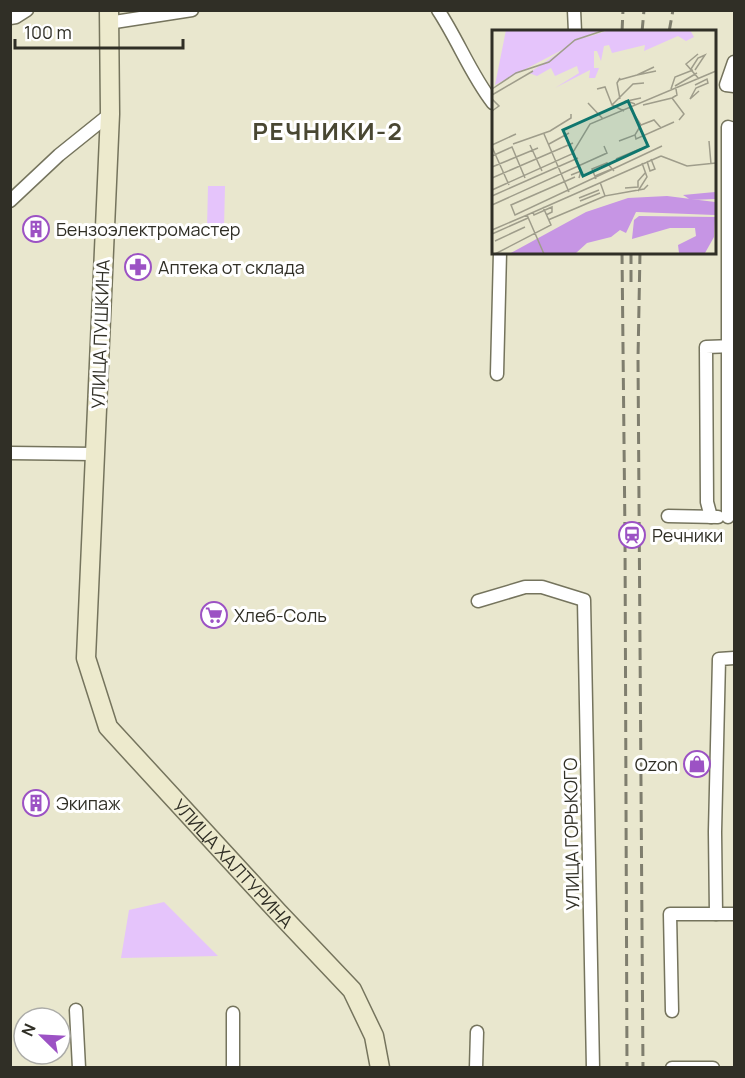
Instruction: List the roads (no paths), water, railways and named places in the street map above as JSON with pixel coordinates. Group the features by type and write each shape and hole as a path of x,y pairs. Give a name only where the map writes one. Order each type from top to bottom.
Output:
{"main road":[{"name":"УЛИЦА ПУШКИНА","path":"86,658 110,114 109,17"},
{"name":"УЛИЦА ХАЛТУРИНА","path":"86,658 108,727 352,990 374,1036 381,1068"}],"street":[{"path":"10,18 27,10"},
{"path":"109,17 192,10"},
{"path":"438,10 481,88 492,102"},
{"path":"574,10 575,30"},
{"path":"735,62 726,85 735,86"},
{"path":"10,201 59,155 110,114"},
{"path":"668,516 731,518 728,127 735,129"},
{"path":"497,374 500,254"},
{"path":"711,517 708,502 706,347 731,346"},
{"path":"10,453 95,454"},
{"name":"УЛИЦА ГОРЬКОГО","path":"478,601 525,587 543,587 584,600 593,1068"},
{"path":"716,914 715,832 719,659 735,658"},
{"path":"672,1011 670,914 735,914"},
{"path":"76,1010 79,1068"},
{"path":"233,1013 233,1068"},
{"path":"476,1068 477,1032"},
{"path":"672,1068 713,1068"}],"railway":[{"path":"622,30 623,10"},
{"path":"642,30 644,10"},
{"path":"669,30 673,10"},
{"path":"622,254 627,1068"},
{"path":"631,254 631,285"},
{"path":"640,254 638,359 643,1068"}],"place":[{"name":"Бензоэлектромастер","path":"36,229"},
{"name":"Аптека от склада","path":"138,267"},
{"name":"Речники","path":"632,535"},
{"name":"Хлеб-Соль","path":"214,615"},
{"name":"Ozon","path":"697,764"},
{"name":"Экипаж","path":"36,803"}],"district":[{"name":"РЕЧНИКИ-2","path":"328,130"}]}
